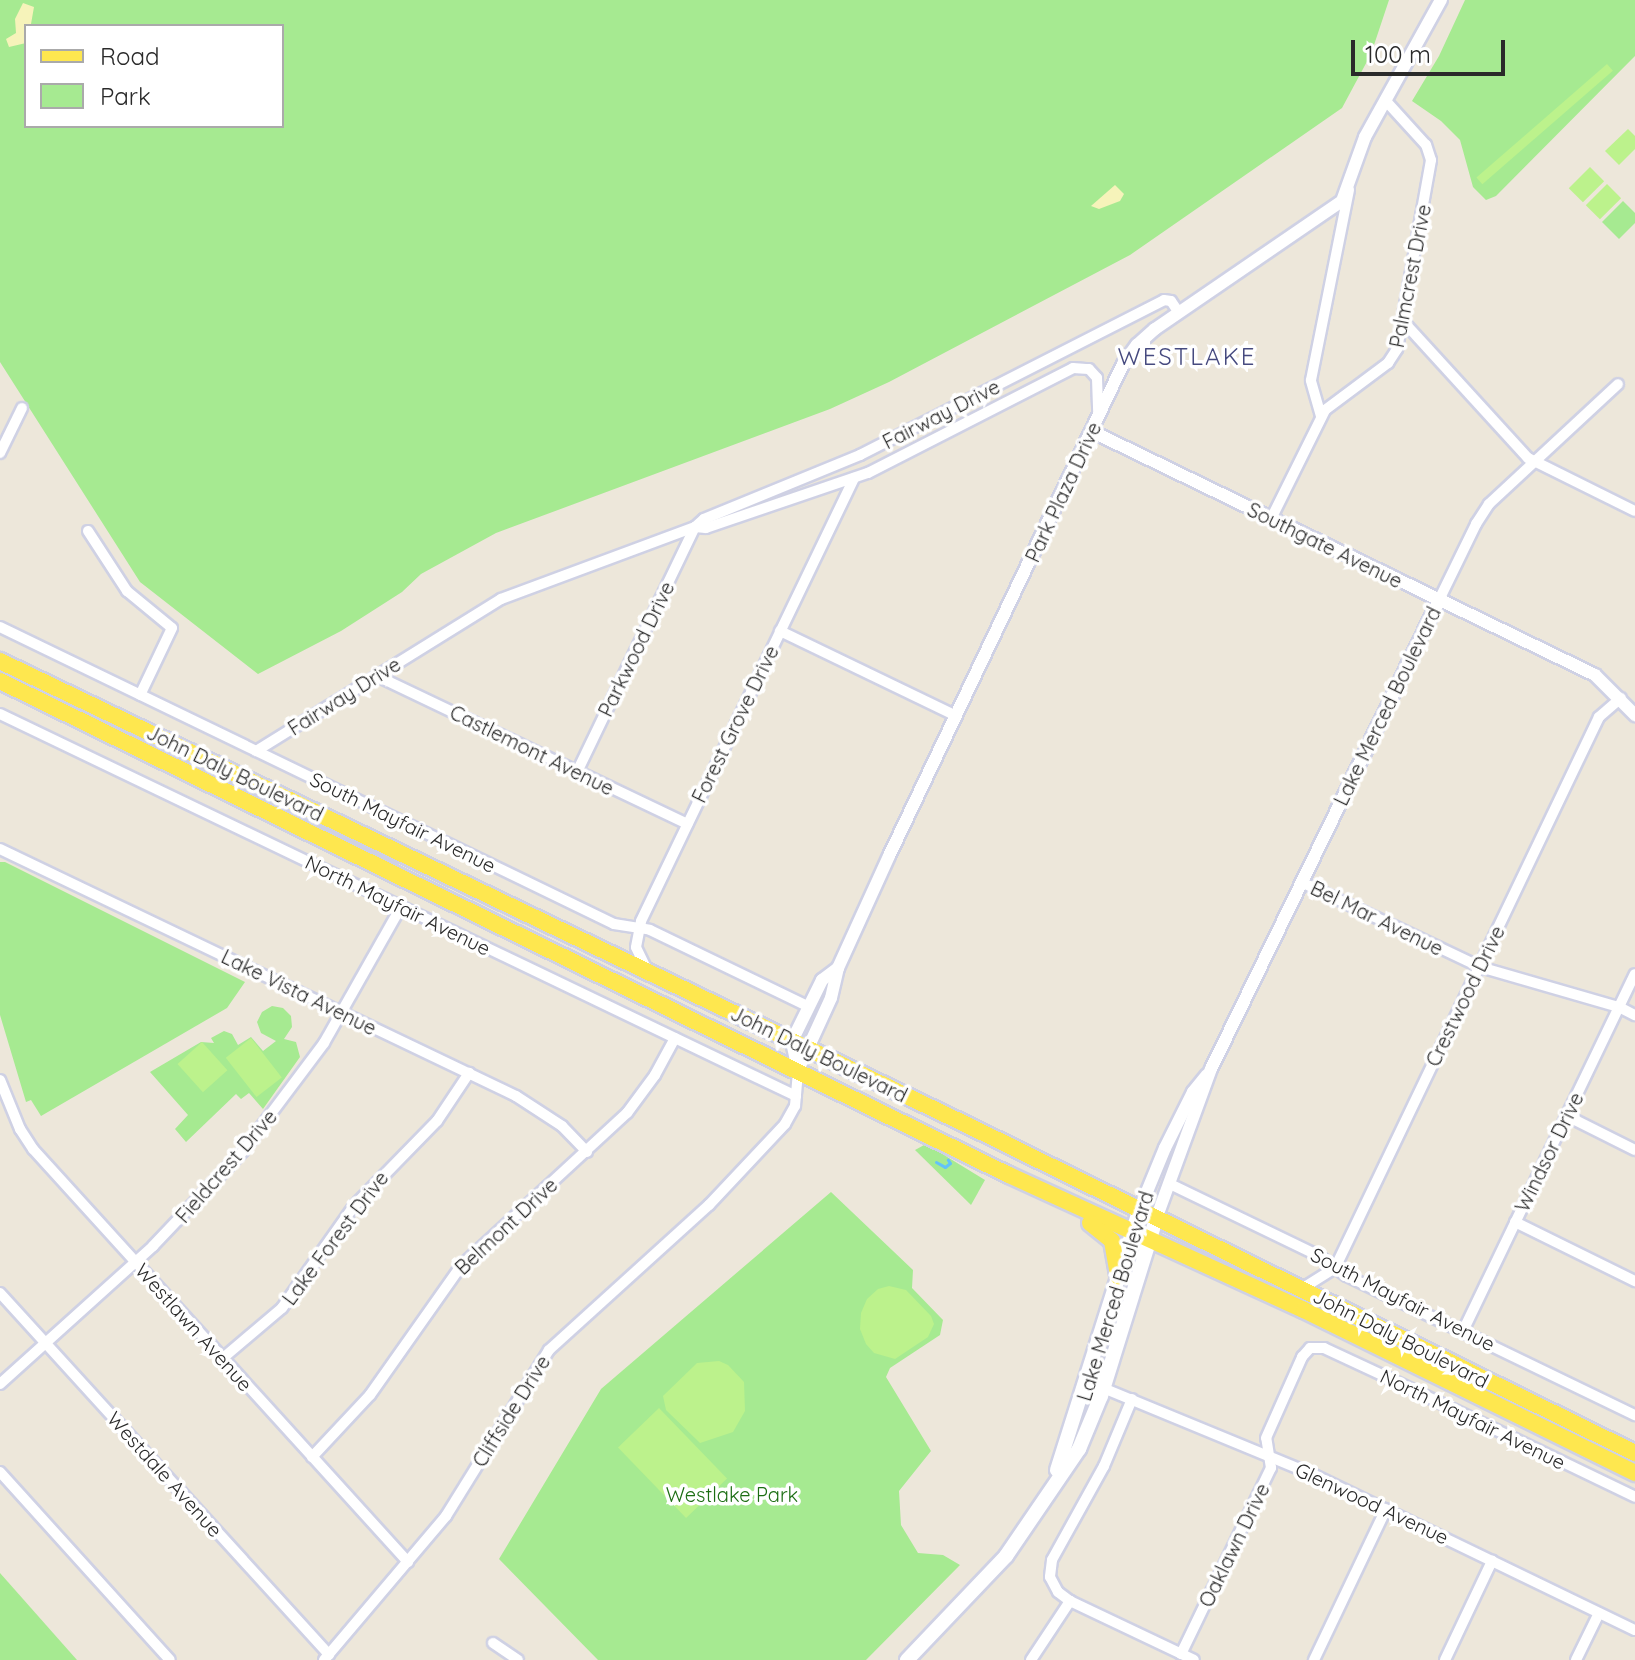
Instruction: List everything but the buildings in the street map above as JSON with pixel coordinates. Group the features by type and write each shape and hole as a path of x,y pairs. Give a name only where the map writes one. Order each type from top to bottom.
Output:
{"main road":[{"name":"John Daly Boulevard","path":"0,661 1303,1288 1635,1453"},
{"name":"John Daly Boulevard","path":"0,681 1148,1241 1304,1310 1635,1473"},
{"path":"1000,1169 1022,1190 1102,1229 1116,1251 1118,1276"},
{"name":"Lake Merced Boulevard","path":"1052,1485 1077,1417 1139,1211"},
{"name":"Lake Merced Boulevard","path":"907,1660 1006,1556 1083,1442 1156,1219"},
{"path":"1077,1417 1094,1394 1103,1388 1092,1365"}],"street":[{"name":"Park Plaza Drive","path":"799,1045 831,998 838,968 1123,364 1137,345 1179,313 1326,215 1342,201 1360,149 1441,0"},
{"name":"Palmcrest Drive","path":"1271,519 1321,416 1330,404 1392,359 1432,167 1430,152 1385,100"},
{"path":"1321,416 1311,387 1350,184"},
{"name":"Fairway Drive","path":"256,751 501,599 695,527 704,519 873,449 1164,300 1171,301 1179,313"},
{"path":"1402,320 1535,462 1635,511"},
{"name":"Fairway Drive","path":"695,527 706,528 854,478 1073,368 1089,369 1097,378 1098,415"},
{"name":"Lake Merced Boulevard","path":"1156,1219 1211,1069 1480,517 1618,384"},
{"path":"0,453 22,408"},
{"name":"Southgate Avenue","path":"1091,431 1595,675 1635,715"},
{"name":"Forest Grove Drive","path":"639,926 854,478"},
{"name":"Parkwood Drive","path":"577,772 695,527"},
{"path":"88,531 127,591 172,628 140,695"},
{"name":"South Mayfair Avenue","path":"0,627 614,924 639,926 809,1007"},
{"path":"780,631 957,716"},
{"name":"Castlemont Avenue","path":"377,676 687,824"},
{"name":"Crestwood Drive","path":"1335,1268 1599,717 1621,698"},
{"name":"North Mayfair Avenue","path":"0,714 796,1096"},
{"name":"Lake Vista Avenue","path":"0,849 469,1073 540,1110 587,1152"},
{"name":"Bel Mar Avenue","path":"1301,882 1480,967 1619,1007 1635,1015"},
{"name":"Fieldcrest Drive","path":"0,1384 197,1202 250,1142 305,1071 343,1012 401,907"},
{"path":"639,926 636,947 648,972"},
{"name":"Park Plaza Drive","path":"798,1070 799,1045 809,1007 822,980 838,968"},
{"name":"Windsor Drive","path":"1463,1331 1635,974"},
{"name":"Belmont Drive","path":"312,1457 384,1378 461,1266 587,1152 637,1101 675,1038"},
{"name":"Lake Merced Boulevard","path":"1139,1211 1193,1092 1211,1069"},
{"name":"Cliffside Drive","path":"327,1658 446,1516 549,1350 726,1188 785,1124 796,1096 798,1070"},
{"name":"Lake Forest Drive","path":"223,1358 282,1308 354,1206 437,1121 469,1073"},
{"name":"Westlawn Avenue","path":"0,1080 15,1119 33,1149 408,1562"},
{"path":"1567,1116 1635,1150"},
{"name":"South Mayfair Avenue","path":"1170,1184 1635,1415"},
{"path":"1515,1222 1635,1281"},
{"path":"1303,1288 1335,1268"},
{"name":"Westdale Avenue","path":"0,1293 327,1658"},
{"name":"North Mayfair Avenue","path":"1310,1348 1324,1348 1635,1497"},
{"name":"Oaklawn Drive","path":"1181,1654 1271,1468 1266,1438 1302,1357 1310,1348"},
{"name":"Glenwood Avenue","path":"1103,1388 1268,1455 1635,1630"},
{"path":"1132,1399 1104,1466 1052,1560 1053,1585 1070,1601 1194,1660"},
{"path":"0,1472 170,1660"},
{"path":"1314,1660 1386,1509"},
{"path":"1445,1660 1492,1561"},
{"path":"1031,1660 1070,1601"},
{"path":"1576,1660 1599,1613"},
{"path":"493,1643 518,1660"}],"green space":[{"path":"0,0 1389,0 1371,54 1342,108 1130,255 889,382 830,409 496,533 421,574 402,592 341,631 258,674 140,582 0,362"},
{"path":"1465,0 1635,0 1635,56 1496,196 1486,200 1473,187 1460,140 1441,121 1412,101 1439,56"},
{"path":"1607,64 1613,71 1482,184 1476,177"},
{"path":"1628,129 1635,136 1635,149 1619,165 1605,151"},
{"path":"1590,167 1604,181 1583,202 1569,188"},
{"path":"1607,184 1621,198 1600,219 1586,205"},
{"path":"1623,201 1635,213 1635,223 1619,239 1602,222"},
{"path":"0,862 245,982 227,1008 41,1116 31,1100 26,1102 0,1015"},
{"path":"272,1006 283,1008 291,1016 292,1027 284,1039 296,1042 300,1057 263,1109 249,1093 241,1099 236,1094 186,1142 175,1129 188,1115 150,1072 201,1042 214,1043 211,1038 224,1031 232,1034 238,1045 251,1037 263,1051 276,1041 261,1033 257,1022 262,1012"},
{"path":"251,1038 282,1077 257,1097 226,1058"},
{"path":"202,1042 227,1070 203,1092 177,1064"},
{"path":"926,1144 985,1180 971,1205 915,1150"},
{"name":"Westlake Park","path":"831,1192 913,1270 912,1288 943,1320 940,1335 890,1368 886,1377 931,1451 899,1491 901,1525 918,1553 943,1555 960,1565 866,1660 598,1660 499,1559 601,1389"},
{"path":"889,1286 906,1290 931,1316 934,1324 928,1337 895,1359 874,1353 860,1329 861,1313 867,1299 878,1289"},
{"path":"719,1361 728,1365 744,1382 745,1411 733,1432 700,1443 666,1410 663,1396 697,1363"},
{"path":"659,1408 727,1478 686,1518 618,1448"},
{"path":"0,1573 77,1660 0,1660"}],"sand":[{"path":"23,3 34,7 31,24 24,24 24,43 9,47 6,39 16,33 15,19"},
{"path":"1115,185 1124,194 1120,201 1099,209 1091,206"}],"waterway":[{"path":"936,1162 945,1167 950,1163 948,1160"}],"district":[{"name":"WESTLAKE","path":"1187,357"}]}
